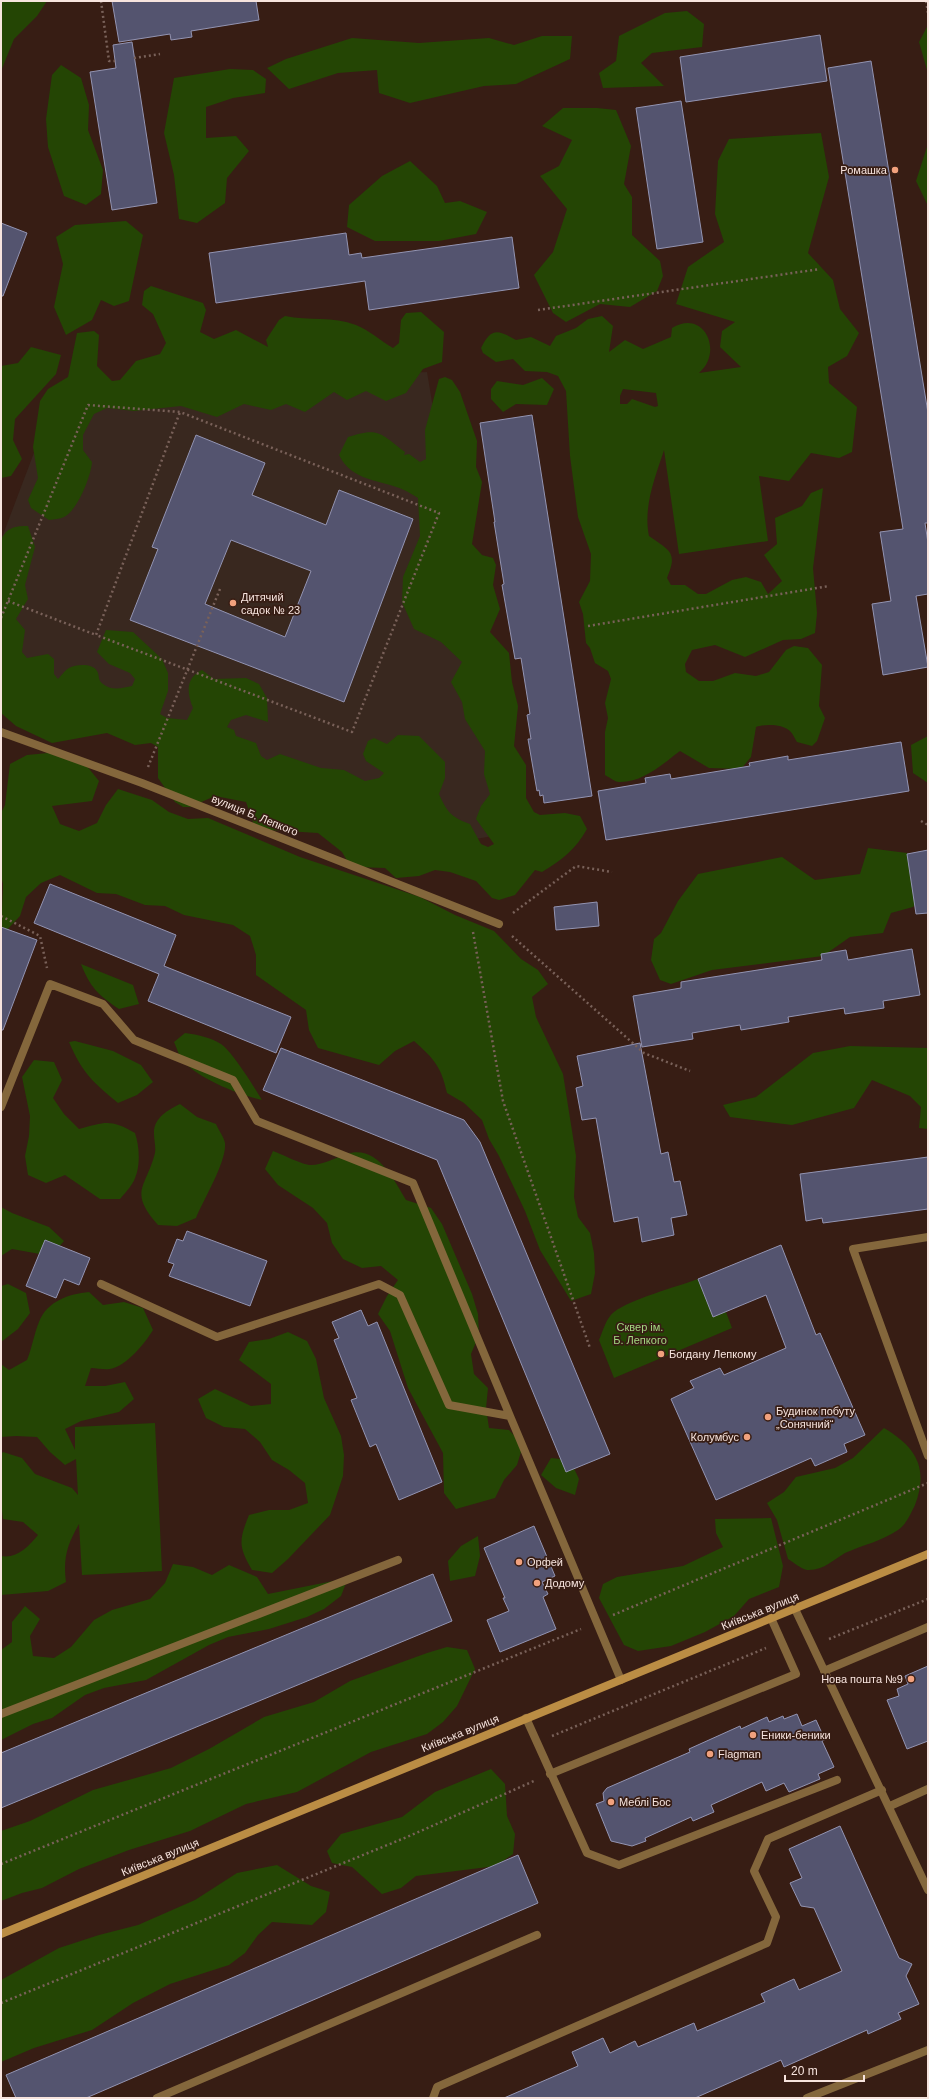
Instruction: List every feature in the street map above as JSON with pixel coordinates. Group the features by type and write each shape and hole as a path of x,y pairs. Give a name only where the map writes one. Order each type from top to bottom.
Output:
{"main road":[{"name":"Київська вулиця","path":"1,1934 928,1554"}],"street":[{"name":"вулиця Б. Лепкого","path":"1,732 142,783 499,924"},
{"path":"1,1107 50,984 103,1004 134,1040 233,1080 257,1121 413,1183 621,1680"},
{"path":"928,1237 853,1249 928,1456"},
{"path":"101,1284 217,1337 379,1284 400,1295 449,1405 510,1416"},
{"path":"1,1714 398,1560"},
{"path":"795,1609 928,1888"},
{"path":"550,1774 796,1674 771,1618"},
{"path":"824,1672 928,1627"},
{"path":"526,1718 587,1853 619,1865 837,1780"},
{"path":"890,1806 928,1789"},
{"path":"433,2098 437,2087 766,1943 776,1917 754,1871 768,1839 882,1790"},
{"path":"158,2098 537,1935"},
{"path":"807,2098 928,2050"}],"path":[{"path":"101,1 110,61 115,61"},
{"path":"926,1 928,12"},
{"path":"134,58 160,54"},
{"path":"538,310 820,269"},
{"path":"1,618 88,405 180,412 439,513 352,732 8,601"},
{"path":"96,635 180,412"},
{"path":"588,626 828,586"},
{"path":"142,783 220,589"},
{"path":"921,821 928,825"},
{"path":"612,872 576,866 499,924 644,1053 690,1071"},
{"path":"470,912 503,1101 590,1348"},
{"path":"1,916 40,936 50,984"},
{"path":"1,1864 597,1622 928,1483"},
{"path":"812,1646 928,1598"},
{"path":"537,1742 782,1641"},
{"path":"1,2003 407,1837 550,1774"}],"shaded area":[{"name":"Дитячий садок № 23","path":"427,372 504,834 442,845 1,667 1,540 57,392"}],"green space":[{"path":"1,1 47,1 37,16 14,39 1,71"},
{"path":"687,11 704,24 702,47 652,53 641,63 664,86 603,88 599,73 616,61 619,36 665,13"},
{"path":"928,25 928,94 927,70 919,42"},
{"path":"542,36 572,36 570,59 516,84 484,86 410,103 379,93 377,70 338,73 289,89 267,68 286,59 352,38 419,43 489,38 514,45"},
{"path":"61,65 81,78 89,105 88,130 103,170 101,194 86,205 64,196 48,147 46,119 52,75"},
{"path":"230,69 253,70 266,79 265,93 233,98 206,107 206,138 236,136 249,151 227,178 225,203 197,223 179,219 174,175 164,133 174,78"},
{"path":"563,108 597,108 616,110 631,146 624,184 632,197 632,235 660,261 663,276 657,291 630,307 600,304 566,322 553,313 534,275 553,252 567,209 540,176 559,166 572,140 542,126"},
{"path":"821,133 829,177 808,253 833,280 840,309 859,333 847,356 828,367 829,383 857,407 852,452 839,458 811,453 789,481 759,476 768,541 679,554 664,450 649,503 649,536 667,549 672,557 672,563 667,578 671,585 685,585 698,594 706,594 732,580 746,577 761,582 768,594 782,581 764,555 777,544 775,518 802,506 811,493 823,488 813,568 817,613 815,633 801,639 783,640 745,657 715,645 692,650 685,664 686,672 699,681 713,681 735,673 756,676 769,672 786,650 794,646 808,648 822,665 819,706 825,718 817,741 812,746 797,742 790,731 783,727 764,725 756,727 751,757 741,769 709,768 680,751 652,772 644,776 628,781 617,782 605,775 605,732 608,718 605,703 611,679 608,671 595,663 590,648 586,643 583,614 579,602 590,581 591,554 578,517 570,456 566,391 558,376 547,372 525,371 513,359 496,362 483,353 481,348 488,337 495,332 499,332 516,340 531,337 550,346 556,336 576,328 588,319 602,316 613,326 609,352 625,340 643,349 671,337 672,328 683,323 693,324 701,328 707,335 710,344 710,354 706,364 699,373 741,367 720,347 722,331 735,322 676,304 688,267 724,242 715,214 718,161 729,139","holes":["623,389 656,393 658,406 655,407 632,399 627,404 620,404 620,396"]},
{"path":"928,134 928,206 916,181 927,147"},
{"path":"410,161 437,186 445,203 460,201 487,212 476,234 439,241 375,241 347,227 349,205 382,176"},
{"path":"126,221 143,235 129,301 114,306 101,300 92,320 66,335 54,307 63,264 56,237 75,225"},
{"path":"151,286 203,303 206,310 200,332 214,339 236,330 268,347 266,340 279,320 285,316 339,320 347,322 366,330 393,348 399,343 401,320 406,313 421,312 444,332 442,362 423,369 406,393 386,401 366,391 347,400 334,392 305,412 286,404 271,410 244,404 217,417 181,406 134,411 107,408 94,414 83,435 83,450 92,462 89,476 79,500 64,517 49,520 31,508 28,500 38,478 33,447 40,401 48,389 68,377 77,333 94,331 99,335 97,366 112,381 120,380 136,361 160,354 166,343 153,314 142,305 144,291"},
{"path":"31,347 61,355 56,374 15,419 13,440 22,459 11,476 1,478 1,366 18,363"},
{"path":"445,377 452,380 460,392 477,441 476,467 482,482 472,544 482,555 493,558 496,565 493,585 500,609 490,632 509,653 512,682 518,706 514,746 526,765 526,798 534,812 540,815 565,813 580,816 587,829 568,854 542,872 535,870 515,895 499,900 492,898 476,881 450,872 435,870 419,876 396,878 385,868 356,867 349,864 342,852 318,833 269,830 254,825 246,802 215,796 190,807 183,807 175,802 158,778 158,747 151,743 135,745 107,733 52,743 16,726 1,713 1,540 6,532 12,528 28,526 35,547 25,585 28,599 16,619 25,630 22,652 27,658 48,654 54,659 54,674 58,679 69,668 88,665 95,668 100,681 106,686 110,688 125,688 132,686 135,679 130,673 109,664 97,652 106,630 133,632 162,659 168,673 168,691 160,714 167,718 187,720 193,708 189,697 190,682 196,673 202,670 214,679 246,678 259,684 267,698 268,722 246,715 231,720 227,727 234,730 236,736 256,743 261,756 267,760 280,754 321,768 344,770 365,781 379,778 384,773 366,761 363,754 368,741 374,738 387,744 398,735 419,736 445,762 445,778 439,794 447,810 458,819 470,824 481,844 488,847 494,844 476,819 481,806 490,794 484,774 485,751 465,719 462,702 451,682 462,662 441,642 414,629 402,602 403,577 420,536 418,498 395,486 359,475 345,464 339,455 348,437 366,432 373,432 390,440 405,452 404,455 409,454 420,462 426,459 425,430 439,379"},
{"path":"542,378 554,389 547,405 516,404 503,412 491,399 491,389 497,381 523,385"},
{"path":"928,736 928,783 913,773 911,745"},
{"path":"48,753 86,765 99,781 92,801 52,806 60,824 79,831 97,823 106,805 118,789 152,800 169,812 188,819 208,818 300,857 420,897 455,915 494,931 521,959 538,970 548,984 532,997 536,1017 563,1074 576,1156 574,1197 578,1217 590,1233 594,1253 595,1273 591,1294 571,1301 540,1250 525,1211 499,1156 489,1139 482,1120 464,1103 447,1093 439,1069 432,1058 414,1041 395,1051 379,1065 318,1048 309,1030 306,1010 256,975 256,955 250,936 233,925 184,915 165,906 145,905 116,894 97,893 60,875 41,883 26,897 20,916 5,932 1,933 3,884 1,876 1,813 5,805 10,764 27,755"},
{"path":"868,848 907,853 919,898 913,907 891,913 883,933 850,937 823,956 712,970 671,984 660,980 651,960 654,939 661,933 678,901 698,874 782,857 815,880 860,874"},
{"path":"81,964 133,985 139,1004 119,1009 100,995 91,985"},
{"path":"185,1033 208,1038 221,1044 243,1070 262,1100 220,1086 191,1068 182,1060 174,1042"},
{"path":"75,1041 113,1051 141,1065 153,1082 137,1095 118,1103 101,1089 84,1070 69,1042"},
{"path":"850,1046 928,1048 928,1129 919,1128 921,1107 910,1096 872,1080 854,1108 792,1125 730,1117 723,1105 756,1097 813,1053"},
{"path":"34,1060 54,1062 62,1080 53,1098 64,1114 79,1129 102,1123 108,1123 120,1125 135,1133 139,1152 137,1172 132,1184 120,1199 100,1199 65,1175 46,1183 28,1175 25,1156 29,1136 30,1116 22,1077"},
{"path":"180,1104 197,1117 216,1124 225,1143 225,1151 219,1170 196,1218 177,1226 158,1225 149,1214 144,1204 141,1197 142,1189 155,1153 154,1128 156,1123 162,1115"},
{"path":"273,1151 307,1165 324,1163 346,1154 357,1152 367,1154 375,1158 383,1165 396,1182 406,1200 431,1208 442,1224 472,1294 478,1314 479,1335 471,1354 474,1374 488,1388 486,1408 489,1428 509,1430 523,1445 517,1465 504,1480 495,1498 456,1509 444,1493 443,1453 408,1388 390,1331 378,1314 387,1296 398,1280 381,1266 362,1268 343,1259 332,1243 327,1223 313,1208 278,1185 265,1169"},
{"path":"1,1207 12,1213 49,1227 64,1241 51,1256 12,1249 1,1256"},
{"name":"Сквер ім. Б. Лепкого","path":"698,1279 713,1316 726,1312 732,1328 614,1378 599,1340 611,1315 631,1302"},
{"path":"8,1284 26,1293 30,1313 18,1329 1,1342 1,1286"},
{"path":"89,1292 103,1305 124,1302 143,1308 153,1330 135,1353 123,1363 110,1369 91,1368 85,1386 105,1386 125,1382 134,1399 119,1412 81,1421 65,1429 75,1450 75,1427 155,1423 162,1571 82,1575 79,1524 71,1539 67,1552 65,1566 66,1582 48,1591 1,1595 1,1556 12,1556 17,1554 27,1547 38,1535 23,1522 3,1519 1,1504 1,1454 3,1452 22,1458 35,1474 72,1488 78,1495 76,1459 65,1465 50,1452 37,1437 1,1437 1,1364 9,1370 27,1360 39,1322 47,1309 53,1304 66,1297"},
{"path":"288,1332 307,1341 316,1359 324,1398 341,1436 344,1455 343,1476 330,1515 288,1559 272,1573 252,1570 242,1549 243,1531 249,1515 269,1510 289,1510 308,1503 305,1483 289,1470 272,1460 260,1442 245,1429 224,1427 206,1418 198,1399 215,1389 251,1406 271,1404 271,1384 239,1360 249,1342 269,1339"},
{"path":"884,1428 895,1435 912,1451 920,1469 921,1480 919,1492 915,1505 908,1519 901,1528 892,1534 845,1553 818,1569 807,1570 788,1559 777,1520 767,1503 784,1492 796,1477 835,1468 853,1458"},
{"path":"551,1458 570,1460 579,1479 575,1495 556,1488 541,1475"},
{"path":"771,1518 783,1566 779,1587 749,1599 734,1616 705,1632 671,1646 638,1651 624,1645 599,1598 603,1584 617,1577 683,1566 723,1547 716,1533 715,1519"},
{"path":"478,1536 480,1556 475,1576 450,1581 448,1561 461,1546"},
{"path":"173,1564 193,1567 212,1575 229,1565 257,1577 268,1594 348,1578 341,1596 324,1609 307,1617 269,1629 228,1637 209,1645 146,1680 104,1688 85,1695 52,1718 33,1724 1,1740 1,1650 12,1642 12,1622 25,1606 40,1619 30,1636 33,1656 54,1658 71,1647 94,1620 112,1610 150,1599 165,1583"},
{"path":"447,1647 467,1650 475,1669 457,1706 443,1722 427,1734 371,1752 297,1792 246,1804 190,1831 129,1850 79,1869 42,1888 22,1893 1,1901 1,1831 30,1821 93,1790 171,1768 209,1749 264,1717 314,1702 350,1681"},
{"path":"491,1769 505,1784 507,1816 515,1834 513,1854 496,1866 416,1876 401,1888 382,1894 352,1867 332,1863 327,1851 341,1834 402,1817 435,1792"},
{"path":"277,1865 311,1886 330,1892 326,1912 312,1925 272,1922 258,1935 245,1953 229,1965 170,1984 133,2003 92,2030 34,2048 1,2062 1,1980 59,1948 99,1935 138,1925 195,1900 237,1873"}],"building":[{"path":"112,1 256,1 259,20 191,31 192,37 171,40 170,34 119,42"},
{"path":"820,35 827,81 686,102 680,57"},
{"path":"132,42 157,203 112,210 90,72 116,68 113,45"},
{"path":"871,61 928,413 928,523 925,523 928,543 928,594 916,596 928,667 883,675 872,604 891,601 880,532 903,529 828,68"},
{"path":"681,101 703,242 657,249 636,108"},
{"path":"1,223 27,233 3,296 1,296"},
{"path":"346,233 349,255 361,253 362,258 512,237 519,288 369,310 365,281 216,303 209,253"},
{"path":"532,415 592,796 544,803 543,795 540,796 539,790 537,791 528,739 531,739 527,715 530,714 521,658 515,659 502,585 504,584 480,423"},
{"path":"196,435 265,463 252,495 326,525 339,490 413,519 344,702 130,620 158,549 152,547","holes":["231,540 311,571 285,637 205,604"]},
{"path":"901,742 909,791 606,840 598,791 646,783 645,778 670,774 671,779 750,766 749,763 788,756 788,760"},
{"path":"928,850 928,913 916,914 907,854"},
{"path":"50,884 176,935 164,966 291,1017 276,1053 148,1001 159,974 34,923"},
{"path":"597,902 599,926 556,930 554,907"},
{"path":"1,927 37,940 3,1030 1,1030"},
{"path":"912,949 920,995 883,1001 884,1008 845,1014 844,1008 788,1017 789,1022 741,1030 740,1025 692,1033 693,1039 642,1047 633,996 681,988 681,982 822,960 821,954 846,950 848,960"},
{"path":"640,1043 661,1154 668,1152 674,1182 680,1181 687,1215 671,1218 674,1235 642,1242 638,1217 614,1222 596,1118 582,1120 576,1088 583,1086 577,1056"},
{"path":"281,1048 464,1120 480,1142 610,1454 566,1472 437,1160 263,1090"},
{"path":"928,1157 928,1209 823,1223 822,1218 806,1221 800,1174"},
{"path":"187,1231 267,1261 250,1306 169,1276 174,1264 168,1262 177,1239 183,1241"},
{"path":"45,1240 90,1258 79,1285 64,1279 56,1298 26,1286"},
{"name":"Будинок побуту „Сонячний“","path":"781,1245 816,1335 820,1333 865,1435 844,1444 847,1452 815,1466 811,1458 716,1500 671,1399 694,1388 690,1381 720,1368 724,1375 786,1348 766,1295 713,1317 698,1279"},
{"path":"361,1310 368,1326 377,1322 442,1482 399,1500 376,1444 370,1447 351,1400 357,1398 334,1340 339,1338 332,1322"},
{"name":"Орфей","path":"534,1526 555,1576 542,1582 548,1594 543,1597 556,1629 500,1652 487,1620 509,1611 484,1548"},
{"path":"433,1574 452,1621 1,1808 1,1753"},
{"path":"928,1666 928,1741 907,1749 887,1700 899,1696 897,1689 908,1684 905,1676"},
{"path":"797,1714 802,1726 816,1720 825,1740 822,1741 834,1767 818,1774 820,1779 789,1792 784,1783 766,1791 762,1782 711,1805 714,1812 693,1821 691,1817 645,1838 646,1841 632,1846 611,1841 596,1804 604,1801 603,1793 607,1788 690,1752 689,1749 740,1726 741,1729 767,1717 769,1722 783,1716 784,1719"},
{"path":"840,1826 899,1958 912,1964 906,1976 919,2004 898,2013 901,2019 868,2034 867,2030 784,2067 781,2060 695,2098 504,2098 578,2066 572,2052 603,2038 610,2053 635,2041 638,2047 694,2023 697,2031 765,2002 761,1994 794,1979 799,1990 842,1971 814,1908 801,1906 790,1883 802,1878 789,1849"},
{"path":"518,1855 538,1903 86,2098 16,2098 6,2075"}],"place":[{"name":"Ромашка","path":"895,170"},
{"name":"Дитячий садок № 23","path":"233,603"},
{"name":"Богдану Лепкому","path":"661,1354"},
{"name":"Будинок побуту „Сонячний“","path":"768,1417"},
{"name":"Колумбус","path":"747,1437"},
{"name":"Орфей","path":"519,1562"},
{"name":"Додому","path":"537,1583"},
{"name":"Нова пошта №9","path":"911,1679"},
{"name":"Еники-беники","path":"753,1735"},
{"name":"Flagman","path":"710,1754"},
{"name":"Меблі Бос","path":"611,1802"}]}
